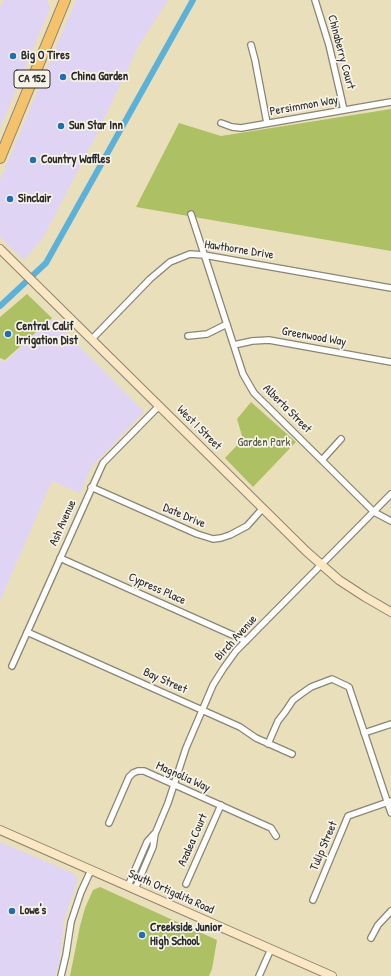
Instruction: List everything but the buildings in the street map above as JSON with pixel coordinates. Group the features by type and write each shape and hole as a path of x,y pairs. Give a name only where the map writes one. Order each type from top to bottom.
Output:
{"highway":[{"name":"CA 152","path":"0,158 64,0"}],"street":[{"name":"Chinaberry Court","path":"315,0 329,45 344,110"},
{"path":"251,45 267,123"},
{"name":"Persimmon Way","path":"221,123 232,127 241,128 391,102"},
{"name":"Alberta Street","path":"191,214 243,374 254,393 374,512 391,521"},
{"name":"West I Street","path":"0,249 321,565 339,580 391,612"},
{"name":"Hawthorne Drive","path":"92,339 150,279 170,262 190,254 204,254 391,288"},
{"path":"188,336 208,334 227,324"},
{"name":"Greenwood Way","path":"234,345 252,341 269,340 391,362"},
{"name":"Ash Avenue","path":"12,666 102,463 159,406"},
{"path":"322,460 341,439"},
{"name":"Date Drive","path":"91,487 197,534 213,539 230,535 247,526 262,508"},
{"name":"Birch Avenue","path":"131,887 153,847 154,834 168,803 181,759 213,685 222,669 246,641 391,494"},
{"name":"Cypress Place","path":"60,558 246,641"},
{"name":"Bay Street","path":"27,632 240,727 256,738 292,754"},
{"path":"268,744 278,722 293,700 311,687 332,679 348,687 389,802 391,813"},
{"path":"364,733 391,724"},
{"name":"Magnolia Way","path":"109,823 129,777 136,772 144,772 271,828 276,836"},
{"name":"Tulip Street","path":"313,900 348,816 389,802"},
{"name":"Azalea Court","path":"186,884 221,805"},
{"name":"South Ortigalita Road","path":"0,830 332,976"},
{"path":"60,976 66,955 71,922 81,892 91,870"},
{"path":"371,938 378,925 391,911"},
{"path":"259,976 271,949"}],"shaded area":[{"path":"4,0 47,0 50,8 0,128 0,8"},
{"path":"76,0 168,0 139,45 98,132 43,238 24,260 0,237 0,180"},
{"path":"52,318 144,412 92,466 80,493 52,481 0,601 0,360 5,362"},
{"path":"0,842 73,873 78,879 64,920 59,965 55,976 0,976"}],"green space":[{"path":"391,109 391,251 136,207 179,123 221,136"},
{"path":"27,294 52,318 5,360 0,358 0,317"},
{"name":"Garden Park","path":"251,402 296,442 253,487 225,458 243,439 237,419"},
{"name":"Creekside Junior High School","path":"100,887 217,940 212,969 209,976 70,976 85,908 93,890"}],"waterway":[{"path":"0,306 46,263 193,0"}],"place":[{"name":"Big O Tires","path":"13,56"},
{"name":"China Garden","path":"63,77"},
{"name":"Sun Star Inn","path":"61,126"},
{"name":"Country Waffles","path":"33,160"},
{"name":"Sinclair","path":"10,199"},
{"name":"Central Calif Irrigation Dist","path":"8,334"},
{"name":"Lowe's","path":"12,911"},
{"name":"Creekside Junior High School","path":"142,935"}]}
